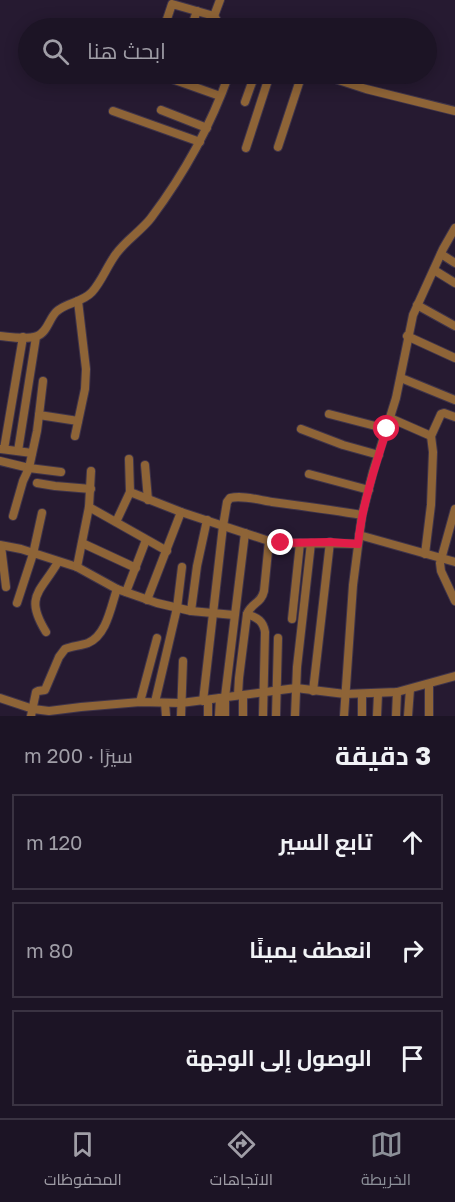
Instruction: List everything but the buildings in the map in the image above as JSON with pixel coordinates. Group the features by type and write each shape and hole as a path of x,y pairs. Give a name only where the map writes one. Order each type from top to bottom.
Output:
{"street":[{"path":"167,18 171,2 214,16 220,0"},
{"path":"195,18 197,11"},
{"path":"186,84 220,96"},
{"path":"0,336 36,337 45,330 56,311 93,292 116,253 152,217 201,142 225,84"},
{"path":"245,102 251,84"},
{"path":"246,148 267,84"},
{"path":"278,147 299,84"},
{"path":"351,84 455,111"},
{"path":"161,110 207,128"},
{"path":"113,111 201,142"},
{"path":"344,716 358,539 362,515 390,418 413,315 455,228"},
{"path":"441,254 455,263"},
{"path":"434,270 455,283"},
{"path":"75,436 85,389 86,369 78,301"},
{"path":"417,305 455,326"},
{"path":"408,336 455,358"},
{"path":"23,337 0,460 29,468 61,472"},
{"path":"18,452 36,337"},
{"path":"400,378 455,400"},
{"path":"13,516 29,468 44,381"},
{"path":"329,414 387,429"},
{"path":"425,554 431,505 433,459 431,436 441,414 455,417"},
{"path":"39,415 78,421"},
{"path":"390,418 431,436"},
{"path":"301,429 343,445 379,455"},
{"path":"2,449 32,453"},
{"path":"116,522 130,492 129,459"},
{"path":"146,465 148,500"},
{"path":"77,567 89,507 91,471"},
{"path":"309,474 369,490"},
{"path":"37,483 91,489"},
{"path":"130,492 181,512 269,541 311,543 358,539 455,562"},
{"path":"208,716 206,700 212,613 227,502 230,498 362,515"},
{"path":"89,507 167,552"},
{"path":"455,509 440,563 455,601"},
{"path":"147,600 181,512"},
{"path":"17,603 33,554 42,513"},
{"path":"190,611 207,520"},
{"path":"219,716 245,533"},
{"path":"126,592 146,540"},
{"path":"243,716 239,678 247,614 249,609 262,597 264,591 269,541"},
{"path":"313,691 330,542"},
{"path":"82,543 136,568"},
{"path":"292,619 300,543"},
{"path":"295,716 297,660 311,543"},
{"path":"6,587 0,546 21,549 77,567 117,589 147,600 190,611 234,615"},
{"path":"46,632 39,620 34,603 58,562"},
{"path":"154,702 177,608 182,567"},
{"path":"32,712 36,692 45,690 64,649 88,643 98,635 107,618 117,589"},
{"path":"247,614 260,620 264,626 266,640 262,716"},
{"path":"140,702 157,638"},
{"path":"276,716 278,638"},
{"path":"181,716 183,661"},
{"path":"0,698 32,712 140,702 181,703 296,688 345,694 378,694 410,689 455,676"},
{"path":"429,684 429,716"},
{"path":"408,716 410,689"},
{"path":"396,716 397,692"},
{"path":"362,694 362,716"},
{"path":"377,716 378,694"},
{"path":"223,697 225,716"},
{"path":"165,703 166,716"}],"route":[{"path":"281,543 358,544 362,515 387,429"}]}
